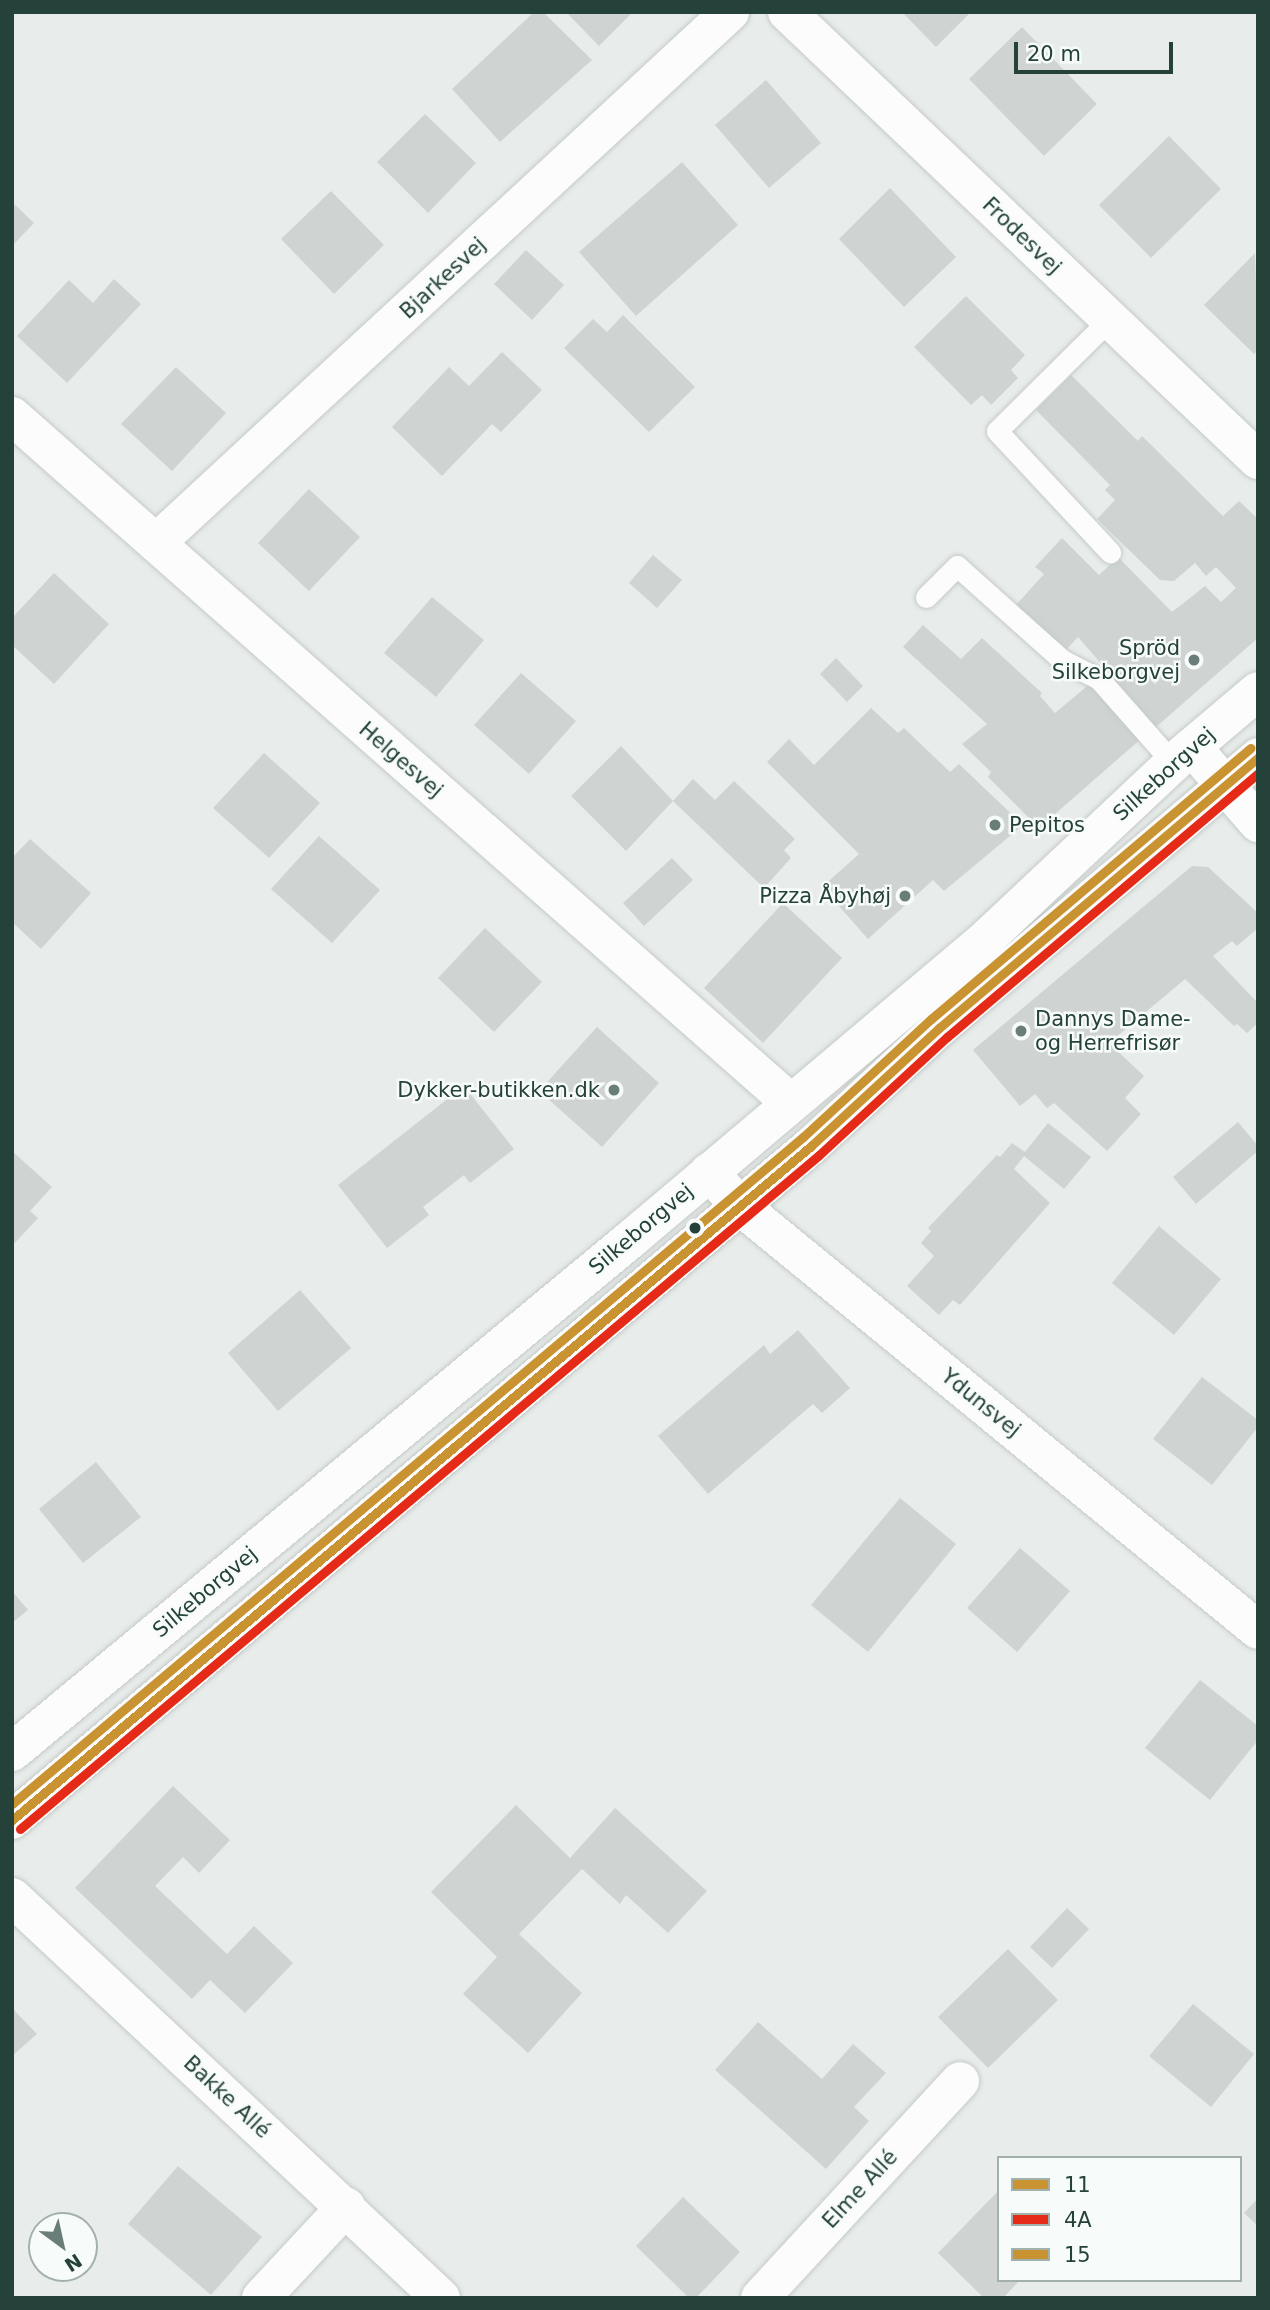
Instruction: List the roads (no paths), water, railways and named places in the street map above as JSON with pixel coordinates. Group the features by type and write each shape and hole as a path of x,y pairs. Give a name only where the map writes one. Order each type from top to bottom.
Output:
{"street":[{"name":"Bjarkesvej","path":"156,543 730,12"},
{"name":"Frodesvej","path":"787,12 1258,460"},
{"name":"Helgesvej","path":"12,416 791,1103"},
{"name":"Silkeborgvej","path":"12,1752 988,937 1183,755 1258,691"},
{"path":"1183,755 1225,784 1258,823"},
{"path":"12,1820 811,1146 939,1028 1258,757"},
{"name":"Ydunsvej","path":"709,1172 740,1206 1258,1630"},
{"name":"Bakke Allé","path":"12,1897 441,2298"},
{"name":"Elme Allé","path":"760,2298 960,2081"},
{"path":"261,2298 346,2207"}],"lane":[{"path":"1110,319 997,431 1110,552"},
{"path":"926,597 957,566 1062,660 1099,679 1183,755"}],"place":[{"name":"Spröd Silkeborgvej","path":"1194,660"},
{"name":"Pepitos","path":"995,825"},
{"name":"Pizza Åbyhøj","path":"905,896"},
{"name":"Dannys Dame- og Herrefrisør","path":"1021,1031"},
{"name":"Dykker-butikken.dk","path":"614,1090"}]}
